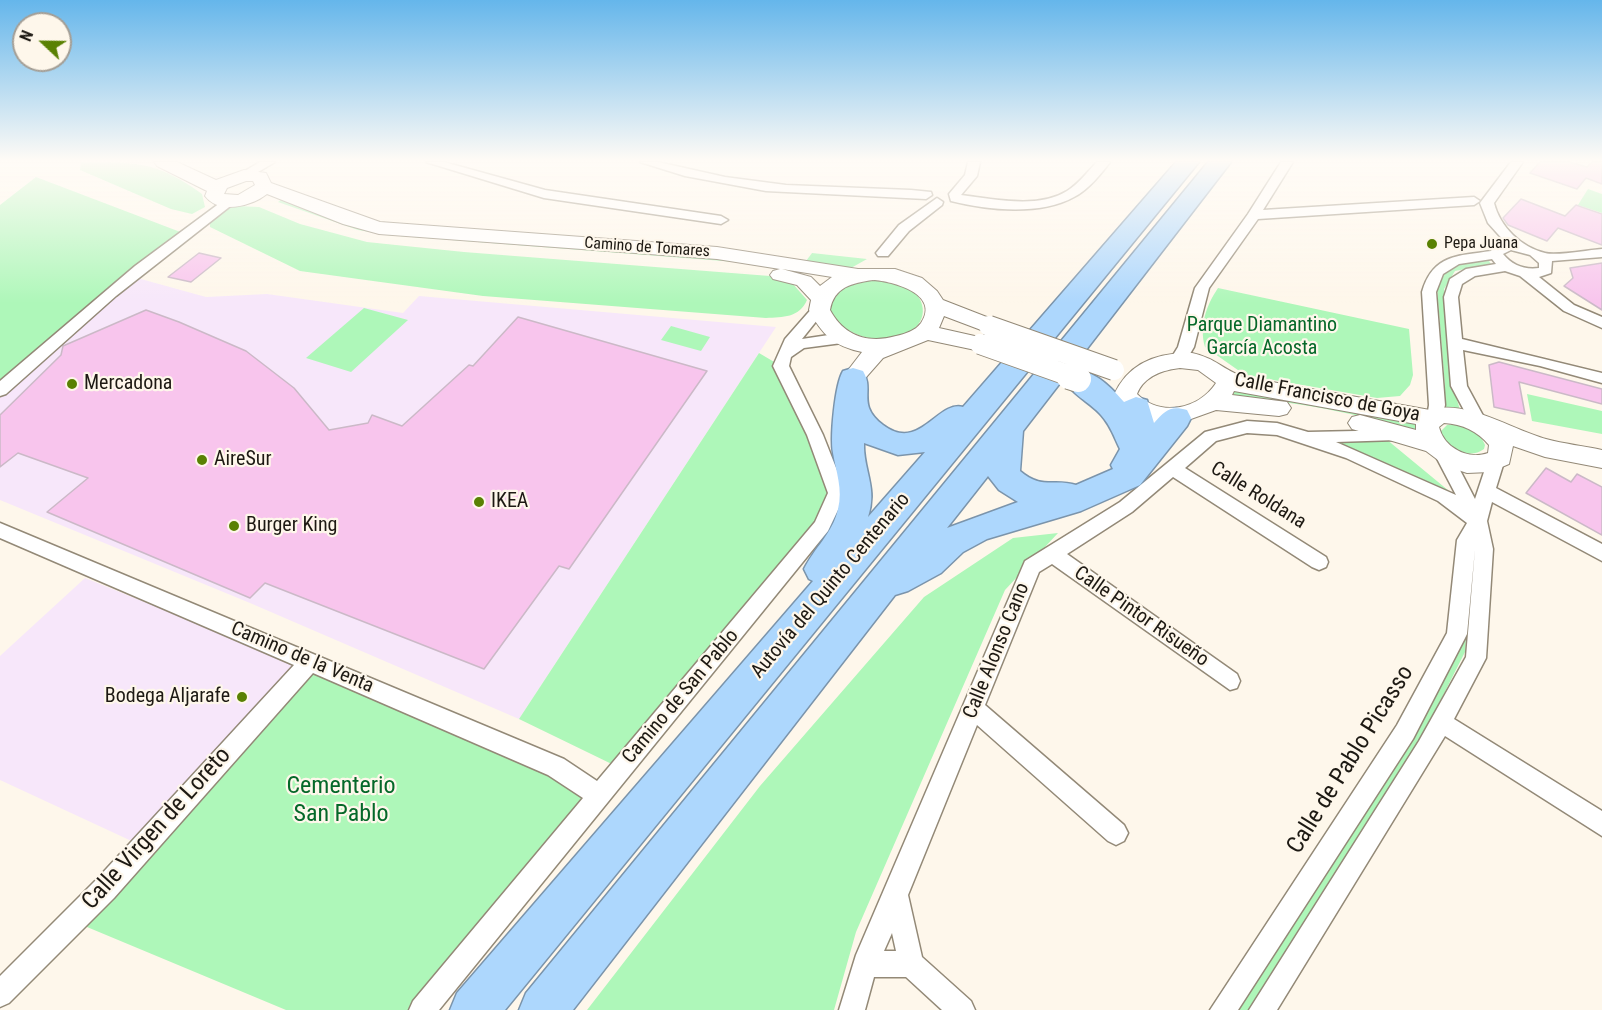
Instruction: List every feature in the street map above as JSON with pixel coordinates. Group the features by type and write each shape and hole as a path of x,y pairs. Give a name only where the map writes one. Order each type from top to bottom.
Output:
{"highway":[{"name":"Autovía del Quinto Centenario","path":"474,1010 1148,209"},
{"name":"Autovía del Quinto Centenario","path":"543,1010 1183,209"},
{"path":"1078,379 1109,402 1128,428 1136,454"},
{"path":"852,388 858,420 884,441 901,444 925,441 988,398"},
{"path":"729,707 812,580 844,539 855,508 856,483 848,451 852,388"},
{"path":"1008,429 1004,475 1013,486 1030,495 1056,497 1092,486 1123,471 1136,454 1140,426 1130,401"},
{"path":"879,590 928,563 951,542 975,530 1007,518 1069,502 1129,476 1176,418"}],"street":[{"path":"0,390 98,303 183,233 217,209"},
{"name":"Camino de Tomares","path":"292,209 357,235 386,240 732,267 804,281 820,304"},
{"name":"Camino de Tomares","path":"312,209 379,228 717,253 862,274"},
{"path":"647,209 721,220"},
{"path":"862,274 922,209"},
{"path":"1130,401 1128,383 1139,373 1178,360 1186,348 1188,332 1202,288 1258,209"},
{"path":"1254,215 1346,209"},
{"path":"1477,209 1502,256 1602,315"},
{"path":"1489,209 1493,221 1505,237 1542,257 1546,262 1546,270 1532,273"},
{"path":"1497,460 1501,444 1483,425 1459,386 1451,297 1455,282 1520,247"},
{"path":"883,253 894,275"},
{"path":"1542,257 1602,253"},
{"path":"1437,448 1427,433 1427,425 1433,418 1437,405 1429,292 1431,277 1443,265 1460,259 1502,256"},
{"path":"1532,273 1569,308 1602,323"},
{"path":"782,357 831,285 862,274 894,275 923,289 934,306 985,335 1130,401 1157,416 1176,418 1214,402 1224,391 1214,370 1193,348 1188,332"},
{"path":"820,304 824,323 843,339 853,362 852,388"},
{"path":"782,357 800,344 843,339 865,345 887,346 915,339 932,324 934,306"},
{"path":"925,332 985,335 1114,370 1139,373"},
{"path":"1455,343 1540,361 1602,378"},
{"path":"852,388 864,361 887,346"},
{"name":"Camino de San Pablo","path":"422,1010 822,526 837,493 815,435 781,366 782,357"},
{"name":"Calle Francisco de Goya","path":"1178,360 1214,370 1263,390 1433,418 1455,415 1545,448 1602,459"},
{"name":"Calle Francisco de Goya","path":"1214,402 1260,405 1402,434 1475,465 1545,448"},
{"name":"Calle Alonso Cano","path":"852,1010 865,964 896,895 1032,567 1126,507 1211,436 1247,427 1277,429 1303,436 1444,496 1478,521"},
{"path":"1303,436 1402,434"},
{"name":"Calle de Pablo Picasso","path":"1262,1010 1356,863 1441,722 1476,658 1484,549 1478,521 1437,448"},
{"name":"Calle de Pablo Picasso","path":"1223,1010 1378,774 1423,700 1457,634 1466,540 1478,521 1497,460"},
{"name":"Calle Roldana","path":"1173,468 1320,562"},
{"path":"1487,491 1602,553"},
{"name":"Camino de la Venta","path":"0,530 556,767 599,795"},
{"name":"Calle Pintor Risueño","path":"1052,554 1230,681"},
{"name":"Calle Virgen de Loreto","path":"0,994 105,888 311,661"},
{"path":"973,708 1116,833"},
{"path":"1441,722 1602,824"},
{"path":"896,895 911,964 962,1010"},
{"path":"865,964 911,964"}],"shaded area":[{"path":"130,276 206,297 267,294 403,313 419,296 776,327 519,719 250,603 0,500 0,390"},
{"path":"85,578 301,665 138,844 0,780 0,656"}],"green space":[{"path":"0,209 120,209 183,233 0,391"},
{"path":"172,209 201,209 192,214"},
{"path":"227,209 264,209 300,224 367,242 464,252 770,276 793,284 807,300 804,306 795,313 784,317 766,318 483,296 300,271 210,227 210,223"},
{"path":"298,209 308,209 336,220 690,254 749,263 387,235 358,230"},
{"path":"812,253 867,259 851,268 806,261"},
{"path":"1489,261 1491,264 1455,271 1444,289 1454,390 1461,413 1437,409 1445,387 1437,287 1447,270 1467,262"},
{"path":"878,279 905,286 917,295 923,308 922,315 916,327 909,332 890,338 871,338 854,333 832,314 830,302 836,291 851,283"},
{"name":"Parque Diamantino García Acosta","path":"1218,288 1409,329 1413,375 1410,385 1400,396 1377,398 1245,375 1205,347 1203,324 1210,302"},
{"path":"364,308 408,320 351,372 306,358"},
{"path":"671,326 710,337 701,351 661,340"},
{"path":"759,353 781,366 837,493 822,526 622,769 519,719"},
{"path":"1234,385 1415,421 1416,432 1326,409 1278,401 1234,398"},
{"path":"1527,394 1602,411 1602,434 1532,421"},
{"path":"1447,425 1464,426 1475,432 1483,440 1484,449 1471,454 1459,451 1443,438 1440,432"},
{"path":"1386,439 1449,491 1321,440"},
{"path":"1058,533 1005,590 856,932 834,1010 587,1010 760,786 924,597 1013,538"},
{"path":"1470,586 1465,652 1421,739 1248,1010 1236,1010 1414,736"},
{"name":"Cementerio San Pablo","path":"311,661 599,795 422,1010 286,1010 75,922"}],"building":[{"path":"1511,209 1547,209 1565,216 1572,209 1588,209 1602,214 1602,245 1558,228 1547,241 1508,225 1503,218"},
{"path":"199,253 221,258 191,282 168,277"},
{"path":"1602,263 1602,310 1564,286 1573,278 1570,268"},
{"path":"146,310 246,351 294,388 329,430 368,423 372,415 402,426 469,365 473,366 518,317 707,371 569,569 559,566 484,669 265,583 250,598 47,512 88,478 18,453 0,467 0,415 61,355 63,346"},
{"path":"1499,362 1602,389 1602,404 1519,382 1525,414 1494,407 1489,365"},
{"path":"1546,468 1571,482 1577,474 1602,487 1602,535 1526,493"}],"place":[{"name":"Pepa Juana","path":"1432,244"},
{"name":"Mercadona","path":"72,384"},
{"name":"AireSur","path":"202,460"},
{"name":"IKEA","path":"479,502"},
{"name":"Burger King","path":"234,526"},
{"name":"Bodega Aljarafe","path":"242,697"}]}
